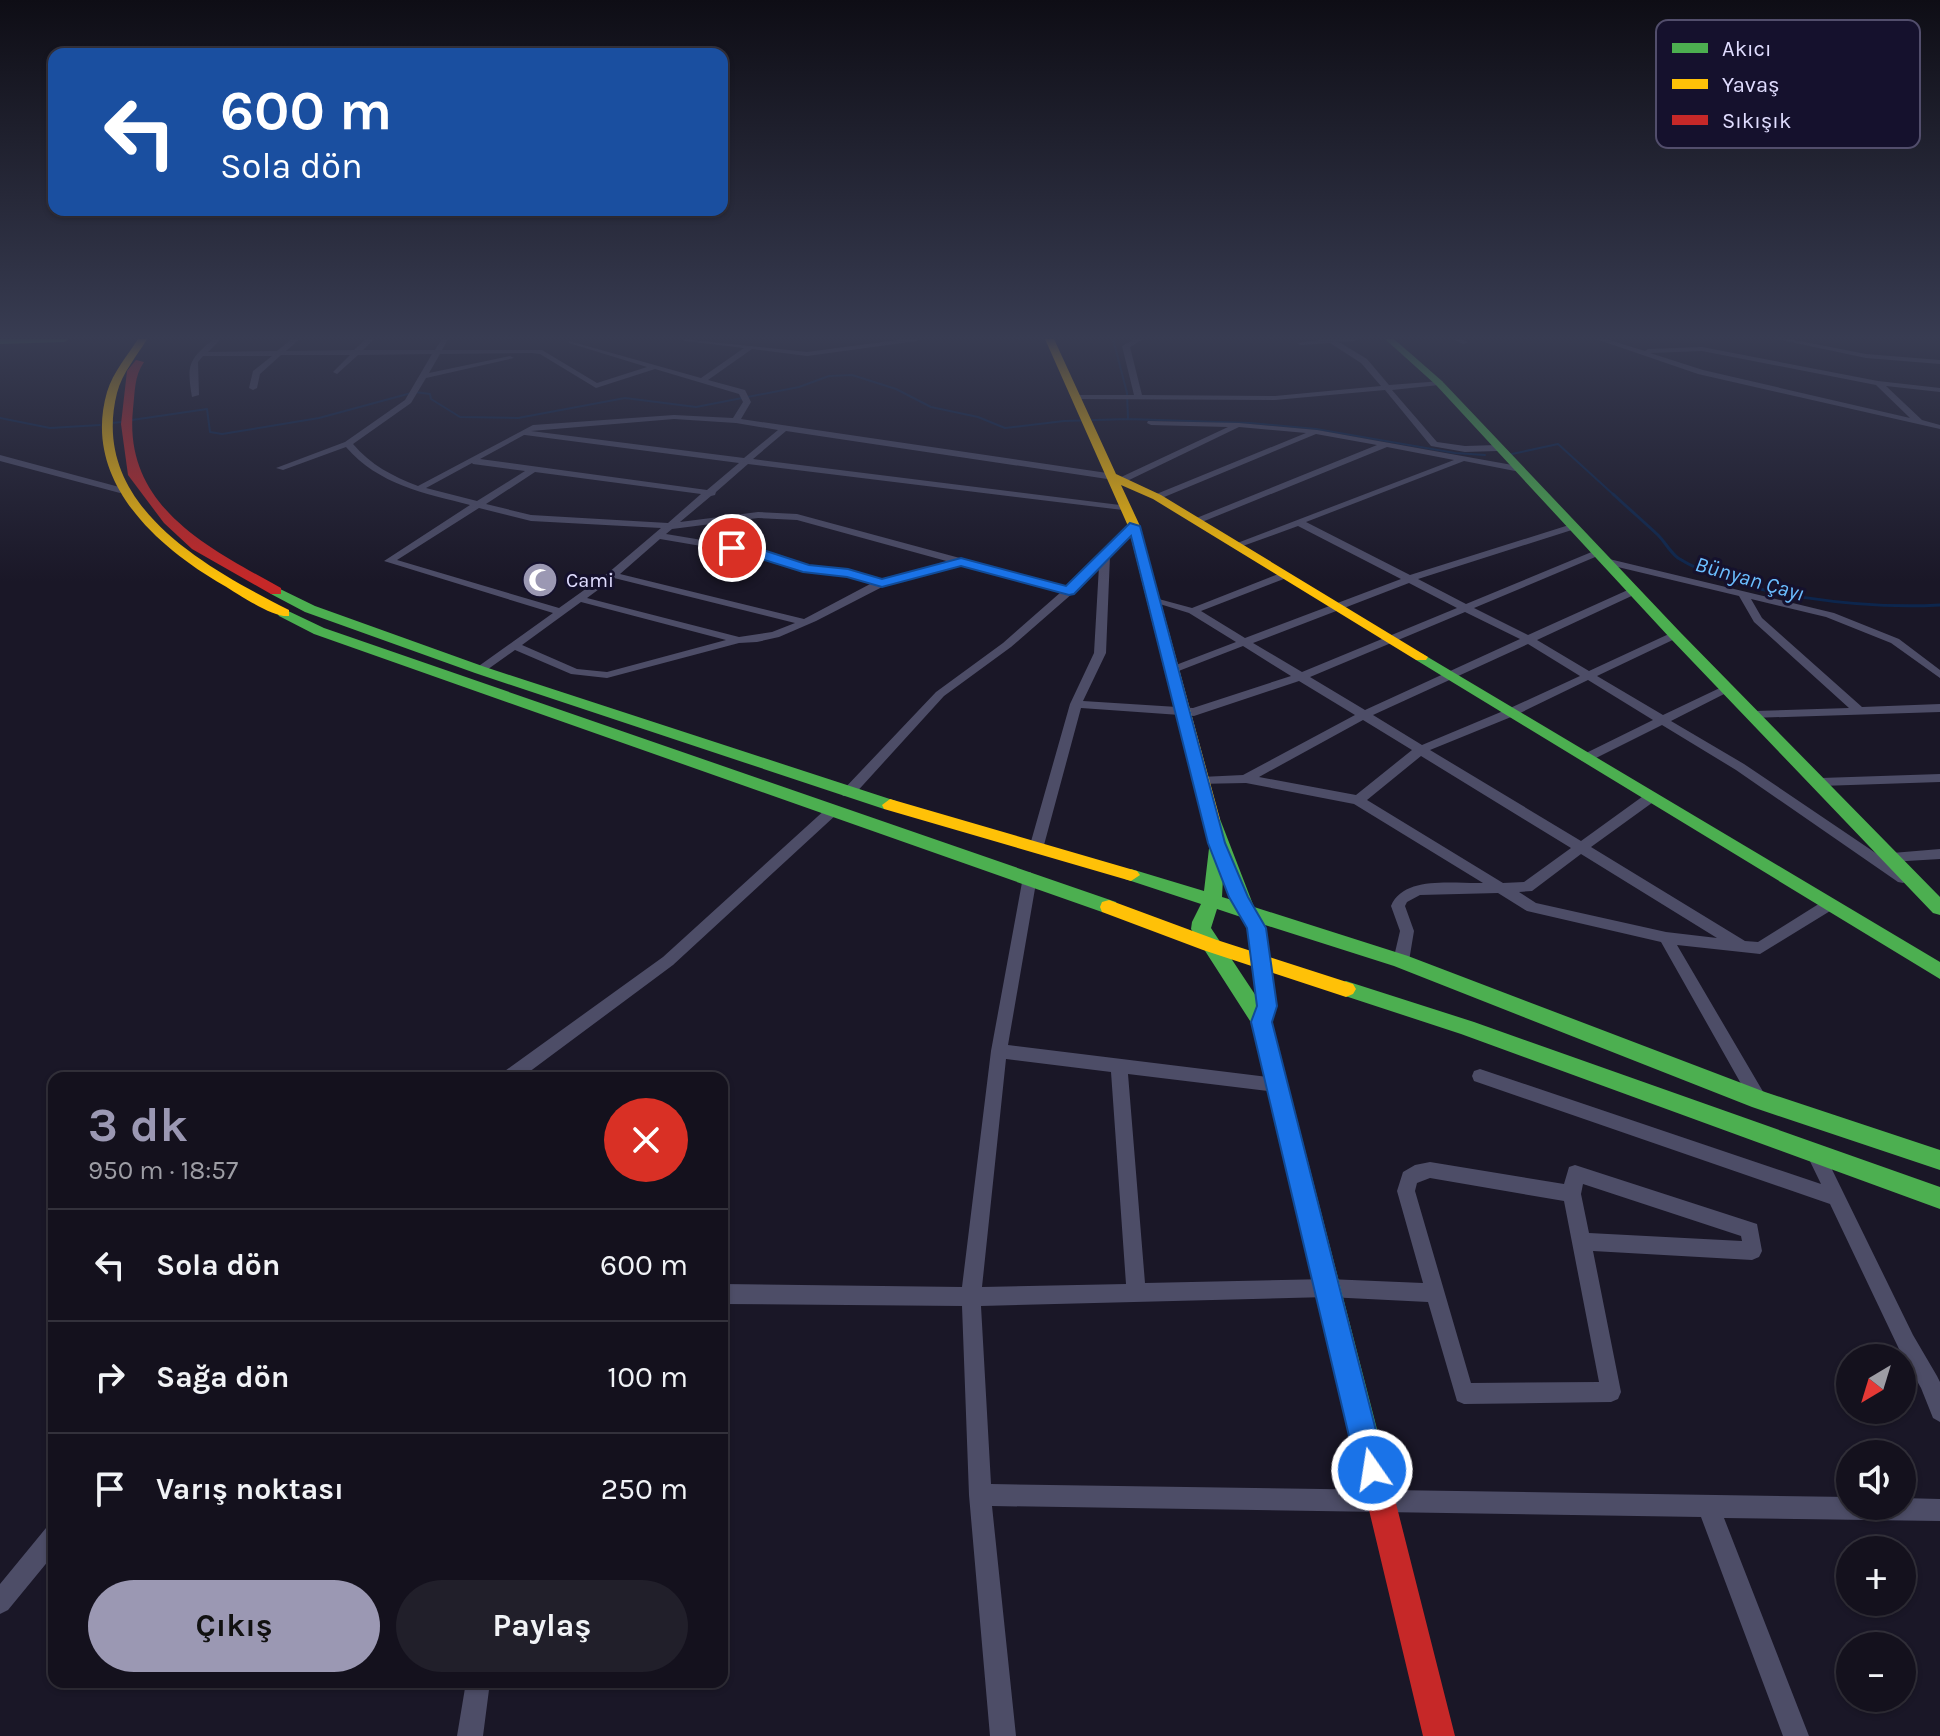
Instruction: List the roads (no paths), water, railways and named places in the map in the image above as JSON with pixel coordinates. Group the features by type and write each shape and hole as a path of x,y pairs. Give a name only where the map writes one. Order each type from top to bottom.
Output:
{"main road":[{"path":"106,420 104,450 129,504 181,553 235,589 319,631 1030,877 1210,945 1467,1028 1940,1198"},
{"path":"126,420 134,475 168,520 196,546 310,609 480,670 848,793 1037,845 1401,961 1760,1100 1940,1160"},
{"path":"1088,420 1118,478 1131,517 1217,843 1233,885 1257,928 1267,1006 1262,1022"},
{"path":"1472,420 1940,908"},
{"path":"1118,478 1157,497 1940,971"},
{"path":"1217,843 1212,901 1201,922 1201,929 1232,973 1247,1004 1262,1022 1439,1736"}],"street":[{"path":"280,468 348,444 381,420"},
{"path":"418,489 521,432 550,424 624,420"},
{"path":"721,420 1118,478 1239,425"},
{"path":"1414,420 1434,444 1504,456"},
{"path":"1910,420 1940,427"},
{"path":"1151,423 1239,425 1317,432 1465,459 1504,456"},
{"path":"480,670 612,575 785,428"},
{"path":"521,432 750,460 1131,517 1105,556 1007,645 940,694 848,793"},
{"path":"1157,497 1317,432"},
{"path":"348,444 362,460 385,476 418,489 531,518 672,526 758,515 797,517 1069,591"},
{"path":"1197,521 1385,445"},
{"path":"0,458 120,490"},
{"path":"1237,545 1300,523 1377,489 1465,459"},
{"path":"473,461 712,493"},
{"path":"535,468 389,561 561,612"},
{"path":"1300,523 1466,606 1589,675 1740,767 1923,891"},
{"path":"1172,670 1412,578 1572,527"},
{"path":"660,536 756,552 807,569 848,573 882,583"},
{"path":"1037,845 1076,704 1100,653 1105,556"},
{"path":"1076,704 1194,712 1300,677 1466,606 1601,557 1830,615 1895,641 1940,675"},
{"path":"581,599 739,640 756,641 882,583 961,562"},
{"path":"612,575 803,622"},
{"path":"1193,611 1285,575"},
{"path":"1246,779 1362,716 1634,591"},
{"path":"1743,594 1758,620 1858,710"},
{"path":"1155,601 1193,611 1745,948"},
{"path":"1358,800 1420,750 1512,712 1675,635"},
{"path":"514,646 575,672 607,675 739,640"},
{"path":"1586,758 1659,719 1728,688"},
{"path":"1755,715 1940,708"},
{"path":"1821,782 1940,778"},
{"path":"1201,781 1246,779 1358,800 1532,907 1666,938 1760,948 1830,904"},
{"path":"1401,961 1407,931 1398,906 1408,894 1417,890 1527,887 1651,797"},
{"path":"516,1072 668,961 832,811"},
{"path":"1892,858 1940,854"},
{"path":"1003,1736 980,1495 971,1297 999,1051 1030,877"},
{"path":"1666,938 1760,1100"},
{"path":"999,1051 1276,1085"},
{"path":"1119,1066 1136,1293"},
{"path":"1480,1076 1837,1198"},
{"path":"1815,1153 1906,1342 1930,1383 1940,1411"},
{"path":"1572,1194 1430,1170 1414,1173 1409,1178 1406,1191 1464,1394 1611,1392 1572,1194 1575,1173 1750,1230 1752,1251 1582,1241"},
{"path":"728,1294 971,1297 1328,1288 1435,1293"},
{"path":"980,1495 1940,1510"},
{"path":"1708,1506 1796,1736"},
{"path":"0,1602 48,1543"},
{"path":"470,1736 477,1688"}],"waterway":[{"path":"10,420 50,428 100,425"},
{"path":"208,420 210,432 222,434 307,420"},
{"path":"985,420 1005,428 1096,420"},
{"name":"Bünyan Çayı","path":"1159,420 1316,429 1455,453 1485,455"},
{"path":"112,423 121,422"},
{"name":"Bünyan Çayı","path":"1512,454 1558,444 1615,496"},
{"name":"Bünyan Çayı","path":"1613,494 1678,558 1735,582 1805,598 1877,605 1940,605"}],"place":[{"name":"Cami","path":"540,580"}]}
